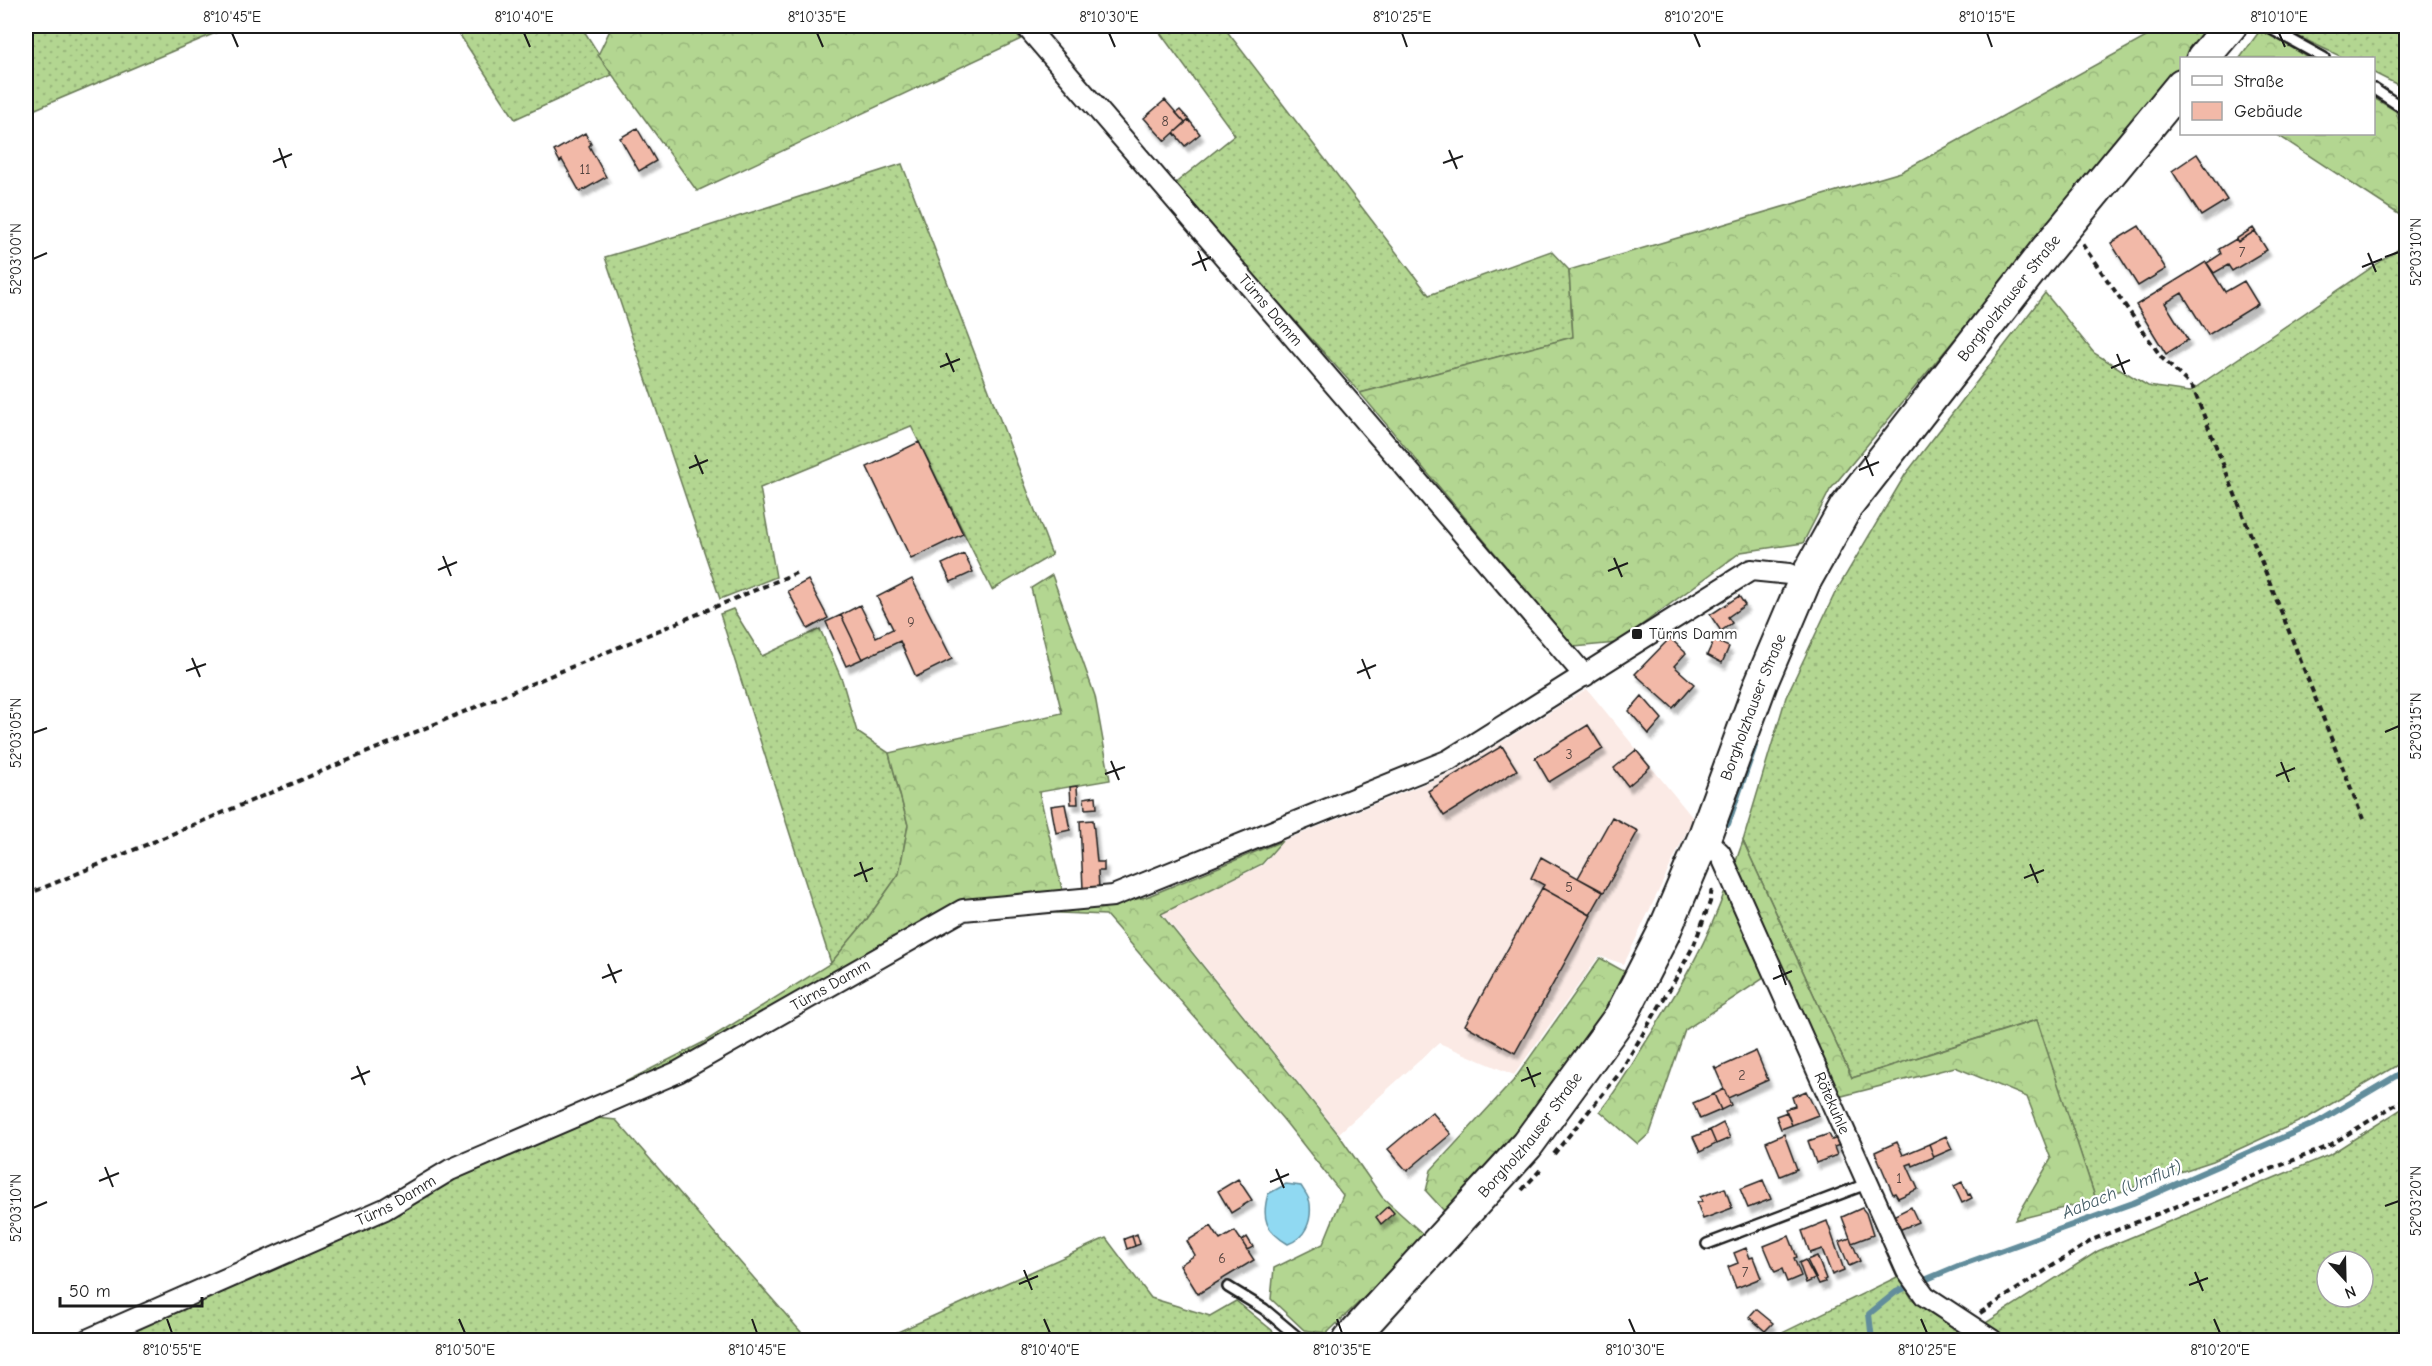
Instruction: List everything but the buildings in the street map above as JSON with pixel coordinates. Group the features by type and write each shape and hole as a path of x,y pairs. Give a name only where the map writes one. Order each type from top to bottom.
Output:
{"main road":[{"path":"2204,57 2230,26"},
{"name":"Borgholzhauser Straße","path":"1349,1341 1527,1144 1621,1016 1712,846 1761,683 1803,582 1846,507 2044,253 2180,86"}],"street":[{"name":"Türns Damm","path":"1026,26 1585,676"},
{"name":"Türns Damm","path":"87,1341 385,1209 450,1170 678,1072 963,910 1113,896 1449,760 1751,570 1789,574 1803,582"},
{"name":"Rötekuhle","path":"1712,846 1869,1183 1907,1271 1925,1296 1992,1341"}],"lane":[{"path":"2266,26 2322,57"},
{"path":"2375,90 2406,110"},
{"path":"1707,1244 1869,1183"},
{"path":"1228,1287 1264,1309 1301,1341"}],"path":[{"path":"2075,243 2079,239 2162,358 2193,388 2363,819"},
{"path":"26,895 796,573"},
{"path":"1552,1156 1619,1074 1694,945 1710,902 1713,873 1712,846"},
{"path":"1947,1341 1964,1323 2094,1239 2326,1147 2406,1098"},
{"path":"1522,1191 1545,1165"}],"shaded area":[{"path":"1587,689 1693,818 1624,964 1599,956 1514,1075 1439,1043 1339,1133 1162,913 1263,865 1283,841 1454,772"}],"green space":[{"path":"26,26 232,26 26,113"},
{"path":"454,26 581,26 612,75 515,119"},
{"path":"612,26 1009,26 1021,39 697,191 598,55"},
{"path":"1155,26 1223,26 1429,295 1551,251 1569,270 1573,337 1360,393 1173,185 1235,135"},
{"path":"2166,26 2209,26 2187,57 2180,57 2178,69 1830,490 1803,543 1741,552 1617,643 1574,647 1360,393 1573,337 1569,270 1901,172"},
{"path":"2276,26 2406,26 2406,89 2375,74 2375,57 2342,57"},
{"path":"2261,29 2307,57 2241,57"},
{"path":"2375,99 2396,111 2406,144 2406,219 2278,135 2375,135"},
{"path":"902,164 1052,555 992,590 911,426 760,488 776,577 720,599 605,257"},
{"path":"2406,244 2406,1060 2309,1117 2213,1161 2096,1200 2036,1020 1852,1078 1743,841 1786,697 1835,593 1905,475 2045,293 2094,353 2148,386 2189,392"},
{"path":"1052,575 1095,696 1110,780 1039,792 1066,906 1118,903 1146,897 1282,841 1262,864 1161,914 1339,1135 1382,1197 1424,1235 1401,1262 1327,1333 1304,1330 1271,1299 1274,1268 1323,1244 1343,1195 1283,1119 1106,915 1037,912 966,916 622,1106 613,1088 704,1042 831,963 865,922 899,874 908,825 889,753 1062,713 1031,588"},
{"path":"733,609 762,656 820,629 842,680 857,732 889,753 908,825 899,874 865,922 831,963 720,614"},
{"path":"1743,841 1852,1078 2037,1020 2096,1200 2015,1220 2051,1159 2027,1097 1955,1067 1838,1097 1735,864"},
{"path":"1727,885 1767,976 1685,1030 1650,1133 1638,1144 1600,1111 1623,1079 1690,968 1710,928"},
{"path":"1600,958 1627,973 1581,1049 1461,1205 1446,1213 1426,1191 1431,1170 1514,1080"},
{"path":"2406,1106 2406,1340 2005,1340 1981,1326 2098,1251 2329,1155"},
{"path":"597,1118 616,1120 808,1340 103,1340 378,1222 461,1176"},
{"path":"1106,1238 1151,1298 1210,1316 1236,1301 1273,1331 1264,1340 880,1340"},
{"path":"1899,1276 1912,1299 1967,1336 1964,1340 1768,1340"}],"water":[{"path":"1286,1184 1301,1186 1309,1199 1310,1211 1310,1217 1303,1233 1288,1244 1270,1229 1265,1217 1268,1194"}],"waterway":[{"path":"1728,824 1755,746"},
{"name":"Aabach (Umflut)","path":"1872,1340 1869,1314 1896,1292 1958,1266 2133,1203 2318,1122 2406,1070"}],"place":[{"name":"Türns Damm","path":"1637,634"}]}
